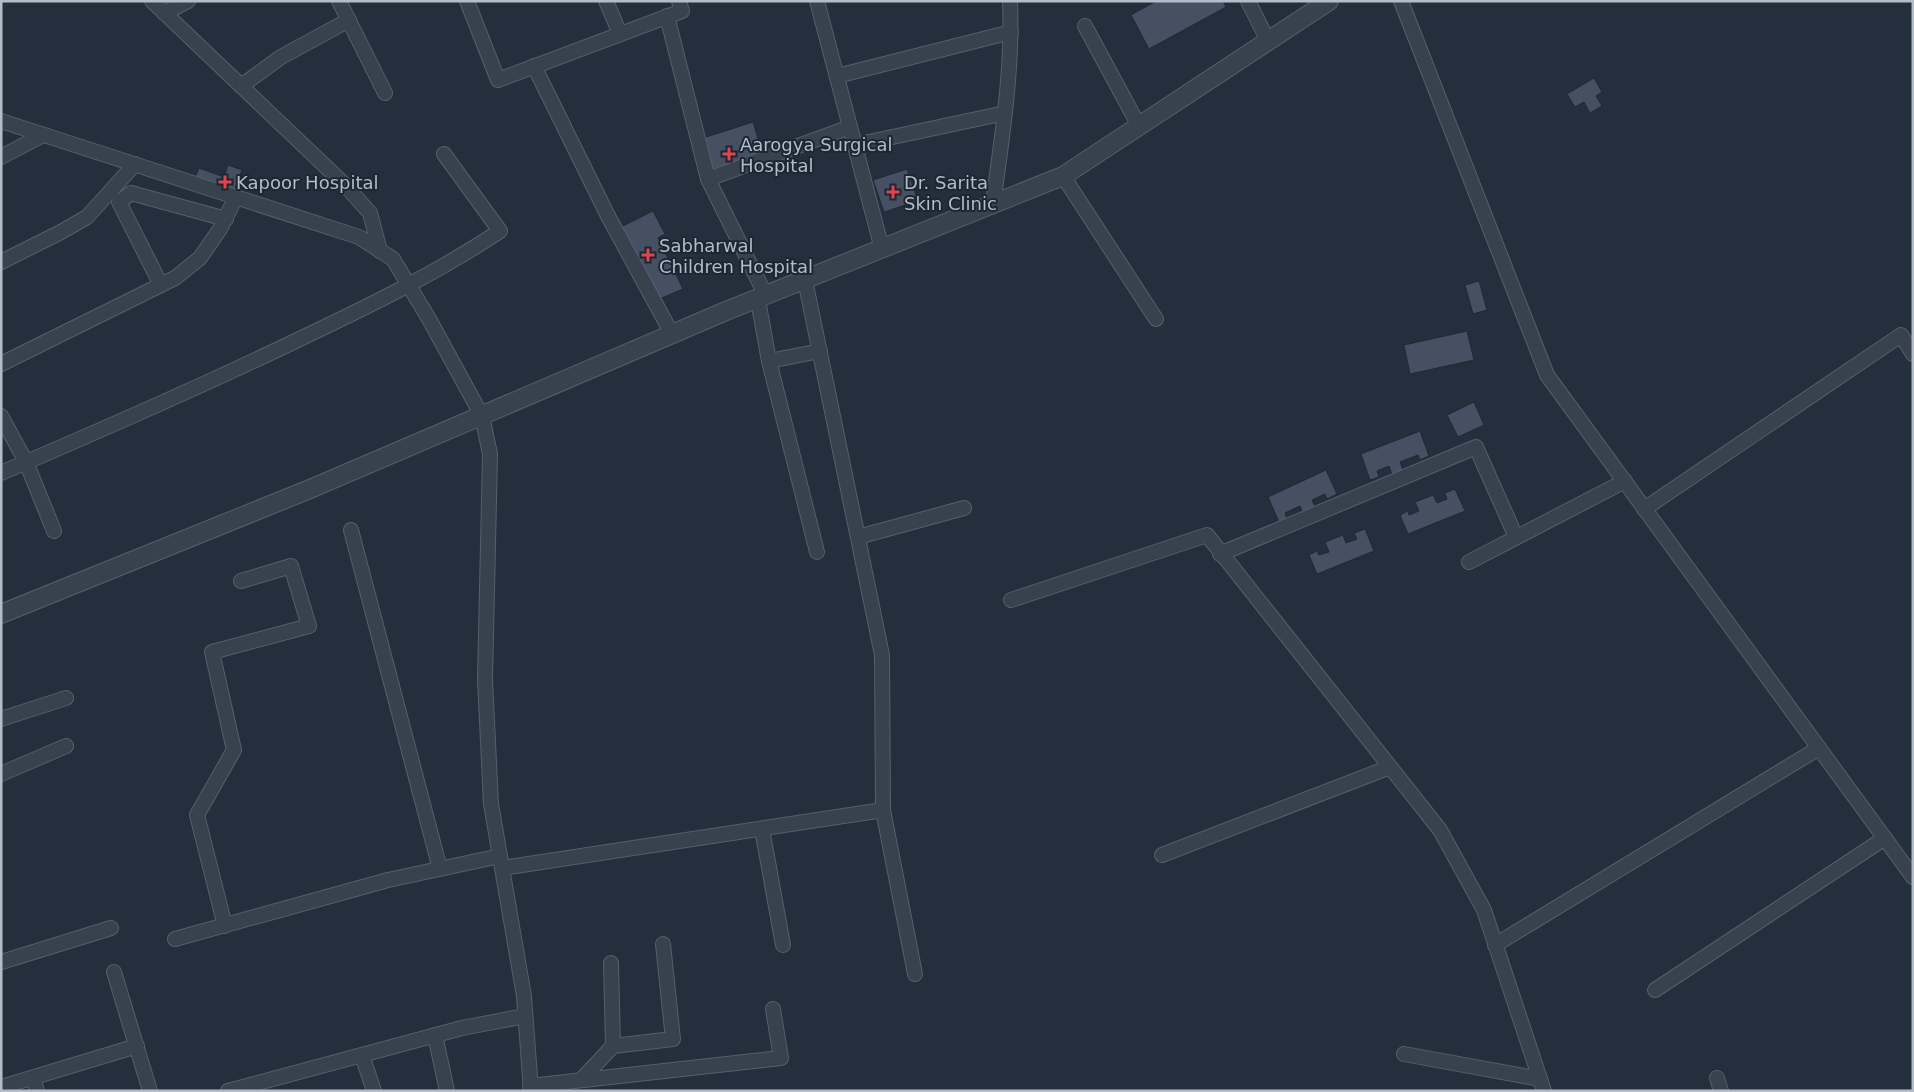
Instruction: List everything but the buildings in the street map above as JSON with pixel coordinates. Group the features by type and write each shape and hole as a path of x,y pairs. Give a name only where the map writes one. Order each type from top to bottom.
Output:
{"street":[{"path":"152,1 345,186 370,213 380,251"},
{"path":"164,13 188,1"},
{"path":"339,1 385,93"},
{"path":"468,1 498,80 682,11 679,1"},
{"path":"606,1 620,34"},
{"path":"818,1 882,249"},
{"path":"993,204 1006,113 1011,32 1010,1"},
{"path":"1248,1 1268,41"},
{"path":"1,614 310,489 672,334 1063,176 1329,1"},
{"path":"1400,1 1547,375 1913,877"},
{"path":"667,16 708,178 762,298 769,361 817,552"},
{"path":"241,86 281,57 349,20"},
{"path":"1085,26 1139,126"},
{"path":"837,76 1011,32"},
{"path":"534,66 607,214 672,334"},
{"path":"855,145 1006,113"},
{"path":"1,121 360,237 393,259 429,319 482,416 490,454 486,690 491,804 524,996 530,1088 581,1080 781,1058 773,1008"},
{"path":"708,178 850,127"},
{"path":"1,157 43,135"},
{"path":"1,473 145,411 409,286 464,255 500,231 444,154"},
{"path":"1,262 87,217 135,164"},
{"path":"1063,176 1156,319"},
{"path":"161,285 119,202 131,192 226,219"},
{"path":"1,364 175,278 200,258 226,219 236,197"},
{"path":"805,280 882,655 883,810 915,974"},
{"path":"1644,508 1901,335 1913,354"},
{"path":"769,361 820,351"},
{"path":"1,416 26,462 54,531"},
{"path":"1220,554 1476,447 1516,537"},
{"path":"1469,562 1625,482"},
{"path":"858,537 964,508"},
{"path":"350,530 440,869"},
{"path":"1011,600 1207,535 1220,554 1440,830 1484,910 1542,1085"},
{"path":"225,926 197,815 234,750 212,652 309,626 291,566 241,582"},
{"path":"1,719 66,698"},
{"path":"1,774 66,746"},
{"path":"1495,945 1819,748"},
{"path":"1162,855 1390,768"},
{"path":"175,939 388,880 440,869 762,828 883,810"},
{"path":"762,828 783,945"},
{"path":"1655,990 1885,838"},
{"path":"1,962 111,928"},
{"path":"581,1080 613,1046 673,1039 663,944"},
{"path":"611,963 613,1046"},
{"path":"114,972 150,1091"},
{"path":"228,1091 265,1086 362,1055 435,1035 525,1016"},
{"path":"435,1035 447,1091"},
{"path":"1,1087 35,1084 137,1046"},
{"path":"1404,1054 1542,1085"},
{"path":"362,1055 374,1091"}],"place":[{"name":"Aarogya Surgical Hospital","path":"729,154"},
{"name":"Kapoor Hospital","path":"225,182"},
{"name":"Dr. Sarita Skin Clinic","path":"893,192"},
{"name":"Sabharwal Children Hospital","path":"648,255"}]}
